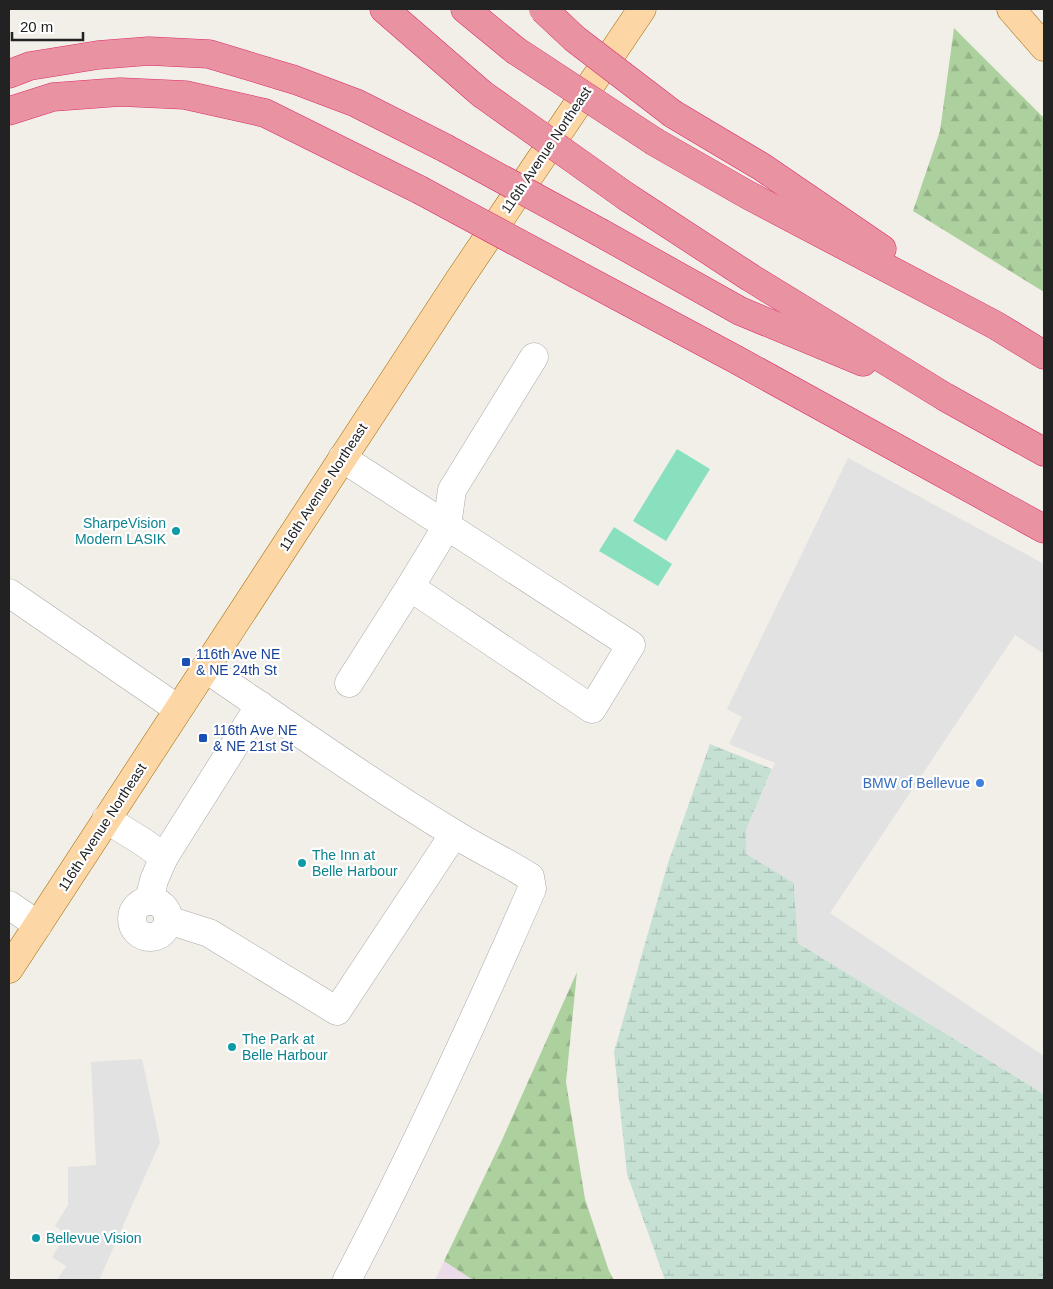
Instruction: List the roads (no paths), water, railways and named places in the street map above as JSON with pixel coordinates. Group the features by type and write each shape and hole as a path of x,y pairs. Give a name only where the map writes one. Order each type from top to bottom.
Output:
{"highway":[{"path":"384,9 482,94 626,197 751,278 945,397 1044,452"},
{"path":"466,9 515,50 655,142 748,195 995,326 1044,355"},
{"path":"543,9 574,39 673,114 762,167 995,326"},
{"path":"9,74 30,66 98,55 149,51 209,54 295,80 356,103 445,148 740,311 945,397"},
{"path":"9,111 54,97 120,92 185,95 265,113 420,190 735,359 1044,529"}],"main road":[{"name":"116th Avenue Northeast","path":"9,969 459,280 642,9"},
{"path":"1018,17 1044,47"}],"lane":[{"path":"349,683 447,526 452,490 534,357"},
{"path":"342,458 631,645 592,709 410,587"},
{"path":"9,593 178,709"},
{"path":"205,668 454,834 530,877 532,889 476,1017 387,1203 347,1280"},
{"path":"260,705 164,857 154,880 158,911 208,933 337,1011 454,834"},
{"path":"106,819 164,857"},
{"path":"9,905 38,925"}],"place":[{"name":"SharpeVision Modern LASIK","path":"176,531"},
{"name":"116th Ave NE & NE 24th St","path":"186,662"},
{"name":"116th Ave NE & NE 21st St","path":"203,738"},
{"name":"BMW of Bellevue","path":"980,783"},
{"name":"The Inn at Belle Harbour","path":"302,863"},
{"name":"The Park at Belle Harbour","path":"232,1047"},
{"name":"Bellevue Vision","path":"36,1238"}]}
